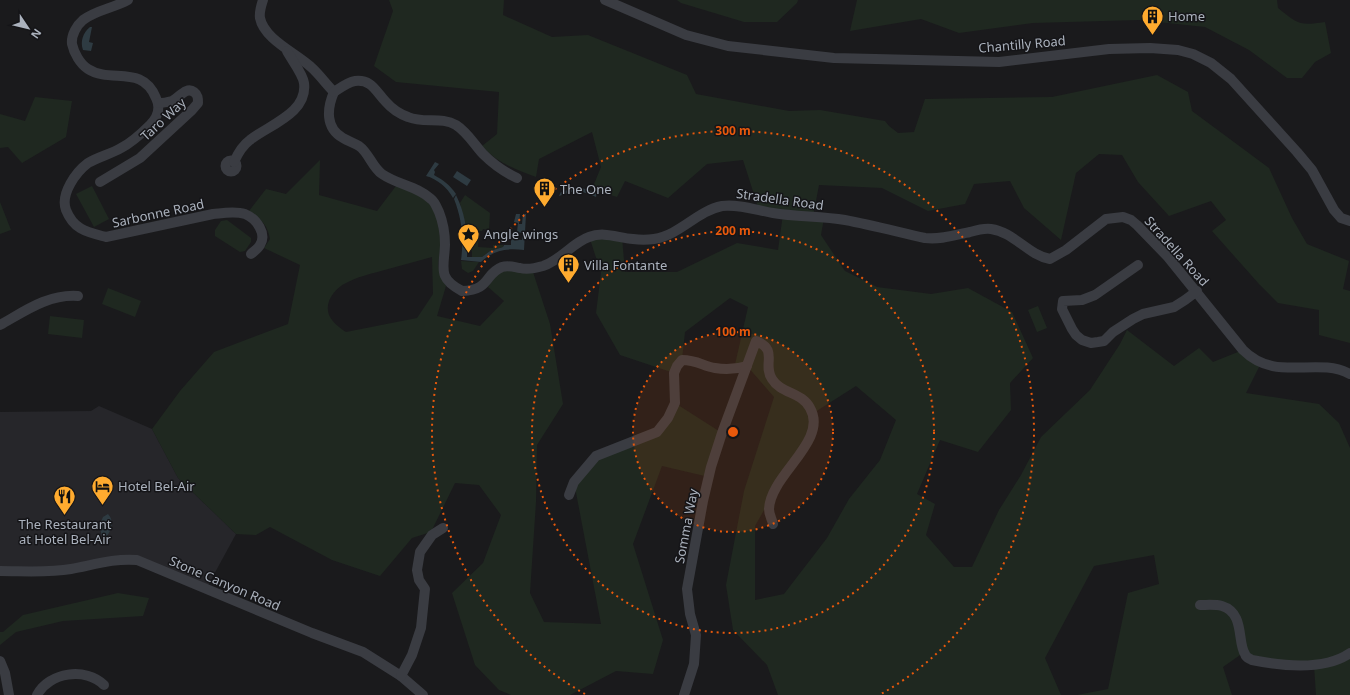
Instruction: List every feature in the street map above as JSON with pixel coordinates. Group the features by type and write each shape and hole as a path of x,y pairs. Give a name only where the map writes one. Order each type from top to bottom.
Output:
{"street":[{"path":"128,0 92,14 83,20 75,29 72,42 80,62 88,69 100,73 128,76 138,79 147,84 154,92 159,103"},
{"path":"263,0 260,10 260,17 263,27 285,47 311,67 334,92 354,81 363,81 372,85 386,102 396,111 409,118 444,120 456,125 464,131 495,165 517,178"},
{"name":"Chantilly Road","path":"605,0 686,35 728,46 834,58 999,62 1109,49 1150,48 1178,50 1193,54 1211,63 1231,79 1312,170 1334,210 1341,218 1350,221"},
{"path":"234,162 242,148 250,140 291,113 300,104 304,93 304,82 285,47"},
{"name":"Taro Way","path":"100,182 140,158 192,110 198,103 198,98 196,93 192,90 187,90 172,101 159,103"},
{"name":"Stradella Road","path":"334,92 330,102 328,116 330,126 337,134 360,147 374,167 381,174 419,191 433,200 442,219 445,245 442,266 444,274 448,282 462,291 470,291 481,287 492,274 501,268 509,266 521,269 532,269 556,261 579,241 589,236 600,234 633,240 657,238 668,234 710,209 729,205 773,213 844,220 935,239 989,228 999,230 1009,235 1037,255 1050,259 1066,250 1106,219 1122,217 1137,224 1168,257 1250,357 1271,366 1283,368 1333,368 1350,374"},
{"name":"Sarbonne Road","path":"159,103 155,119 149,126 122,148 88,164 70,182 66,194 65,207 70,219 78,228 106,237 214,214 230,212 245,214 259,226 263,234 260,247 251,254"},
{"path":"1138,265 1095,295 1082,300 1063,301 1062,309 1072,329 1082,340 1091,343 1104,341 1113,332 1133,319 1143,314 1174,307 1196,291"},
{"path":"0,325 44,300 67,295 78,296"},
{"name":"Somma Way","path":"684,695 694,664 696,635 690,614 687,589 703,501 714,460 756,341 764,344 768,349 771,378 780,387 805,400 811,408 814,422 814,430 807,444 783,475 774,492 769,508 769,514 773,521"},
{"path":"569,495 574,482 596,456 657,432 668,418 675,403 674,373 682,360 698,362 715,368 734,369 747,366"},
{"path":"401,676 412,655 421,628 425,589 419,580 417,570 420,552 432,535 443,528"},
{"name":"Stone Canyon Road","path":"0,571 56,571 112,561 127,559 137,560 312,633 363,652 401,676 423,695"},
{"path":"1200,605 1222,606 1230,611 1240,628 1243,653 1252,660 1294,665 1314,665 1343,658 1350,653"},
{"path":"0,661 5,673 9,695"},
{"path":"37,695 46,685 62,676 73,674 91,676 99,680 104,685"}],"shaded area":[{"path":"389,0 504,0 503,15 552,37 588,35 687,75 696,94 789,111 820,110 885,121 898,133 914,132 925,99 1052,97 1157,75 1188,92 1192,111 1269,168 1292,218 1307,244 1349,261 1343,289 1350,291 1350,343 1319,335 1319,310 1278,303 1259,284 1212,231 1226,220 1211,201 1169,216 1138,182 1122,155 1099,154 1076,173 1061,240 1024,208 1010,181 974,184 965,204 928,211 882,188 819,185 813,217 824,218 821,235 845,271 877,287 931,294 968,288 1012,312 1033,358 1010,383 1011,410 978,452 940,440 917,494 935,504 926,535 954,567 972,567 999,510 1021,475 1041,437 1090,390 1120,344 1127,330 1174,366 1199,348 1213,362 1243,350 1261,363 1246,393 1319,404 1339,423 1350,448 1350,695 1316,695 1314,665 1295,665 1243,653 1223,667 1232,695 1077,695 1108,689 1128,593 1159,584 1154,555 1094,566 1045,658 1061,695 778,695 767,665 733,630 726,585 744,491 774,397 747,366 734,369 748,307 730,298 685,332 682,360 674,373 620,355 596,313 601,273 589,236 622,237 625,272 677,272 737,243 778,250 783,214 759,210 743,160 707,164 668,198 625,181 617,197 592,189 601,167 592,132 539,159 536,177 507,165 494,157 482,146 497,134 499,92 396,82 374,66 393,11","holes":["856,386 896,420 880,460 849,499 827,538 784,594 755,600 755,526 815,421 812,414"]},
{"path":"677,0 798,0 797,3 777,22 744,22 681,3"},
{"path":"857,0 1277,0 1278,8 1295,21 1304,24 1325,22 1331,53 1315,62 1302,78 1287,78 1249,50 1205,27 1139,20 1033,23 959,33 921,19 850,31"},
{"path":"90,27 92,27 89,42 93,43 91,51 83,50 83,37"},
{"path":"35,97 72,101 66,137 22,163 8,147 0,148 0,114 25,121"},
{"path":"320,160 319,195 377,211 399,182 430,202 438,221 441,244 438,265 440,275 446,286 437,316 480,326 504,301 488,287 501,268 532,269 550,324 563,404 537,445 536,502 530,593 544,622 601,624 574,482 596,456 657,432 675,403 722,433 709,477 662,466 633,544 663,640 653,674 616,671 570,695 511,695 499,690 475,665 452,593 483,563 501,515 479,485 455,483 431,532 412,538 380,576 332,560 270,527 256,535 236,534 178,478 152,429 180,391 214,352 288,324 300,265 264,248 270,239 267,229 260,220 249,211 266,189 286,194","holes":["432,257 433,294 417,318 346,332 332,320 328,310 329,300 334,292 342,285 364,276"]},
{"path":"435,162 439,164 434,170 434,175 446,183 454,191 456,194 453,198 448,190 441,184 426,176"},
{"path":"457,171 471,180 467,186 453,177"},
{"path":"92,186 109,219 94,227 76,194"},
{"path":"578,187 597,193 596,197 577,191 559,196 561,192"},
{"path":"456,195 466,225 467,257 482,257 490,251 503,247 504,245 511,245 511,239 522,240 523,233 517,232 518,223 514,222 516,214 520,214 519,224 522,224 523,214 526,214 524,250 512,249 496,252 481,262 461,260 461,222 454,199"},
{"path":"465,195 490,213 489,230 483,229 482,231 479,231 478,247 493,248 493,245 503,245 503,247 490,251 482,257 472,257 472,251 467,251 465,224 460,203"},
{"path":"0,202 11,230 0,234"},
{"path":"227,220 251,238 251,242 245,251 240,252 215,236 215,230 221,221"},
{"path":"461,261 479,262 473,271 468,273 462,269"},
{"path":"108,288 141,301 135,317 102,304"},
{"path":"1038,306 1047,328 1037,332 1028,310"},
{"path":"50,316 84,320 82,338 48,334"},
{"name":"Hotel Bel-Air","path":"99,406 152,429 178,478 236,534 206,589 137,560 71,569 0,571 0,412 91,411"},
{"path":"108,514 112,522 111,528 107,536 102,536 99,526 103,517"},
{"path":"118,593 149,598 143,616 63,621 16,632 0,645 0,632 3,632 23,615"}],"place":[{"name":"Home","path":"1152,36"},
{"name":"The One","path":"545,208"},
{"name":"Angle wings","path":"469,254"},
{"name":"Villa Fontante","path":"568,284"},
{"name":"Hotel Bel-Air","path":"103,506"},
{"name":"The Restaurant at Hotel Bel-Air","path":"65,516"}]}
